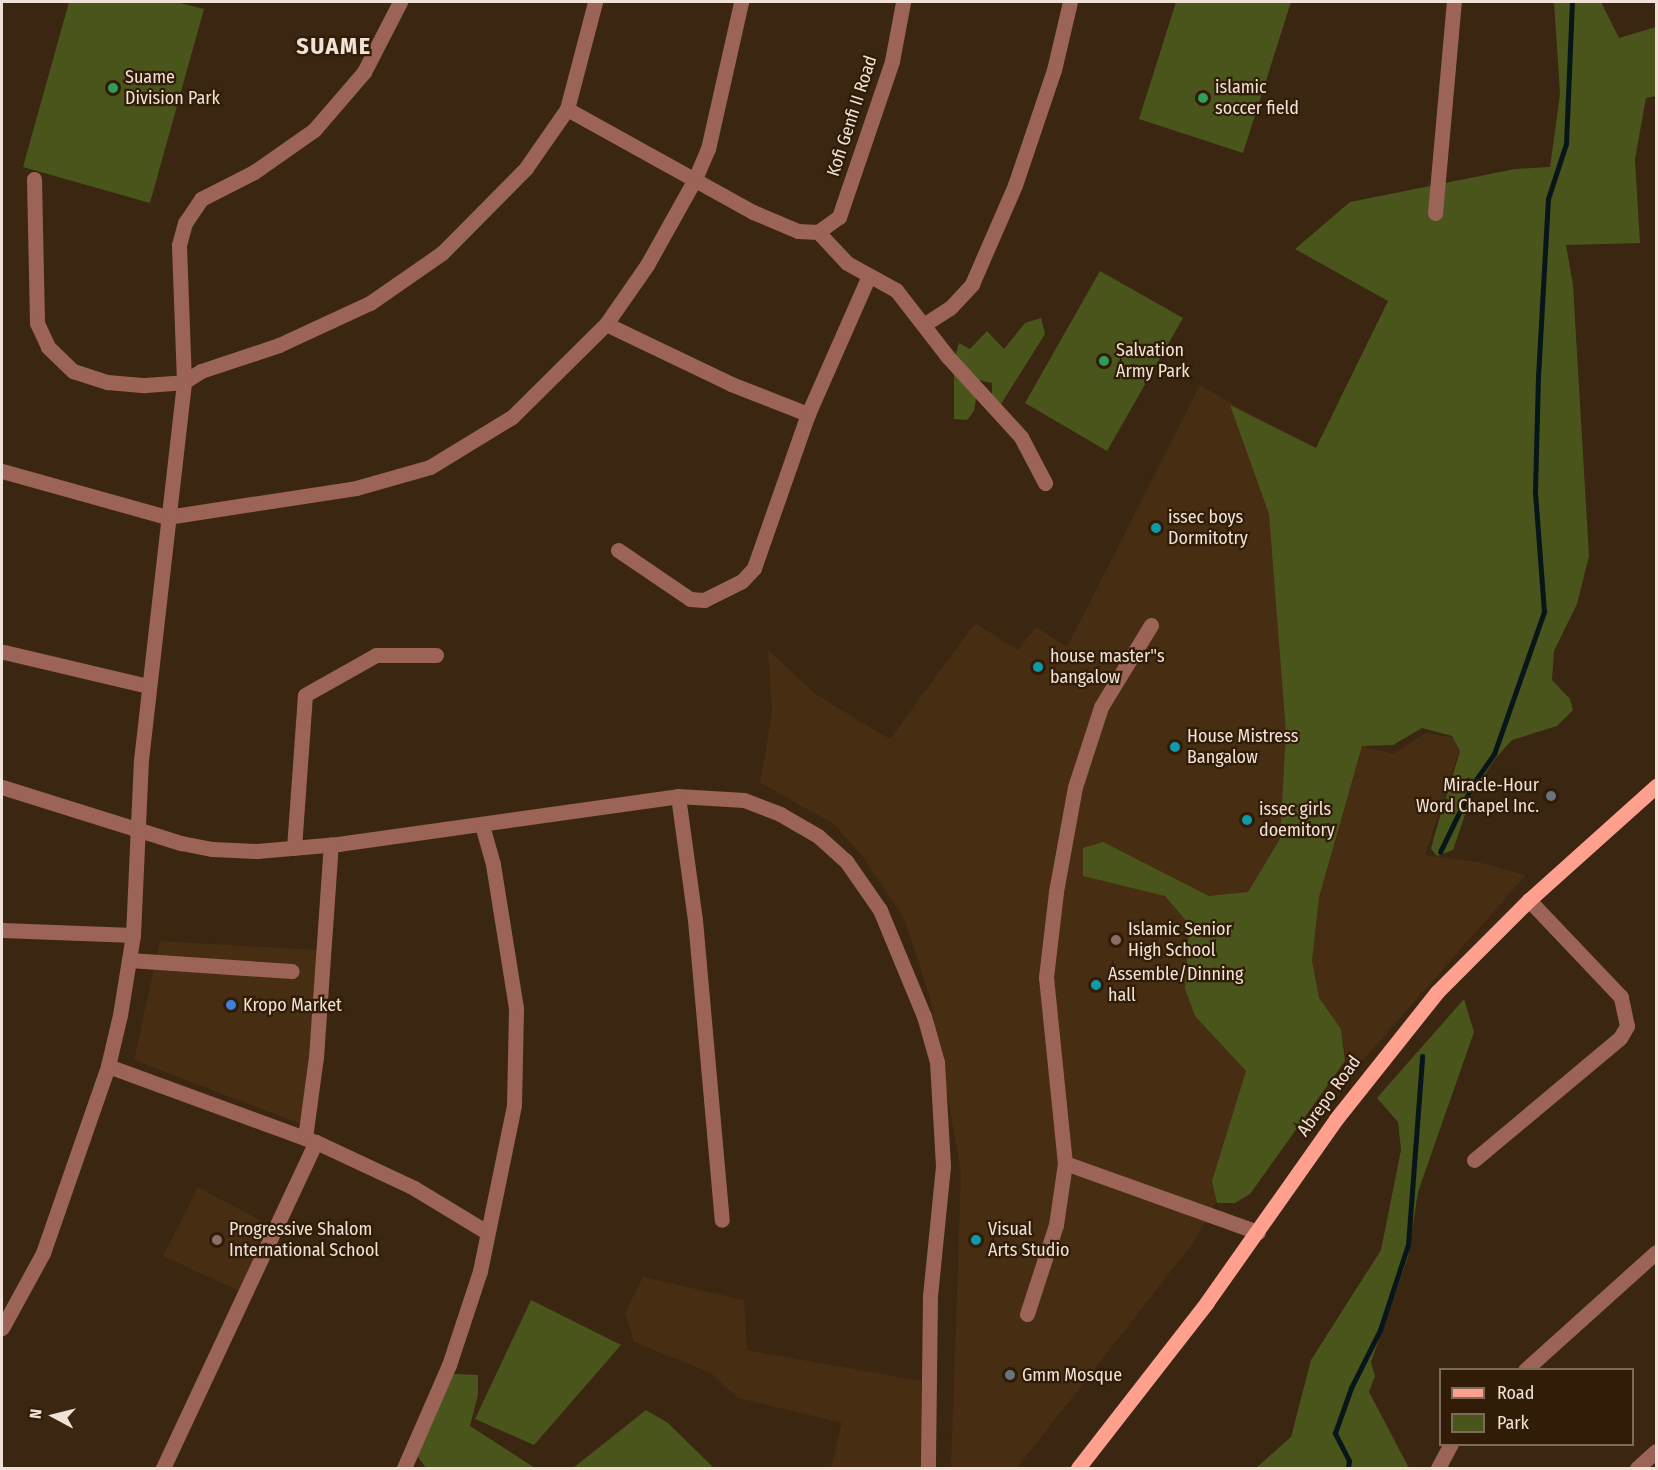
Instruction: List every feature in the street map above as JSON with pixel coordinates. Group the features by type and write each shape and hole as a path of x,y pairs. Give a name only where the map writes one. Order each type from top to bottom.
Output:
{"main road":[{"name":"Abrepo Road","path":"1078,1468 1258,1232 1381,1058 1437,992 1529,900 1656,786"}],"street":[{"path":"2,1328 43,1253 108,1066 129,960 133,935 148,686 184,382 179,245 185,223 201,199 254,172 314,130 364,72 400,2"},
{"path":"34,178 37,323 48,347 73,371 107,382 145,385 184,382 201,370 279,345 370,303 442,253 526,168 567,109 595,2"},
{"path":"2,471 167,518 356,488 430,467 512,417 606,324 646,265 695,179 708,149 741,2"},
{"name":"Kofi Genfi II Road","path":"818,232 839,217 892,61 903,2"},
{"path":"925,324 950,308 972,285 1015,185 1054,70 1070,2"},
{"path":"1435,213 1454,2"},
{"path":"567,109 753,212 798,231 818,232 832,250 869,276 896,290 925,324 948,357 1021,437 1045,483"},
{"path":"618,550 690,599 704,600 742,581 754,568 808,414 869,276"},
{"path":"606,324 731,384 808,414"},
{"path":"1027,1314 1056,1226 1065,1163 1046,977 1056,892 1075,787 1101,707 1151,625"},
{"path":"4,652 148,686"},
{"path":"294,848 305,695 376,655 436,655"},
{"path":"2,787 140,828 181,843 212,849 331,845 678,796 744,800 780,814 818,836 846,861 880,910 924,1016 937,1062 943,1166 930,1296 928,1468"},
{"path":"678,796 695,920 722,1220"},
{"path":"404,1468 450,1365 480,1271 485,1231 514,1105 516,1008 492,864 482,825"},
{"path":"163,1468 310,1140 331,845"},
{"path":"1474,1160 1620,1038 1626,1026 1621,998 1529,900"},
{"path":"2,930 133,935"},
{"path":"129,960 292,971"},
{"path":"108,1066 310,1140 414,1188 485,1231"},
{"path":"1065,1163 1258,1232"},
{"path":"1527,1368 1656,1252"},
{"path":"1438,1468 1450,1446"},
{"path":"1636,1468 1656,1451"}],"shaded area":[{"name":"Islamic Senior High School","path":"1200,385 1411,507 1376,713 1367,747 1393,754 1426,733 1463,739 1425,855 1478,862 1526,875 1355,1069 1346,1061 1341,1029 1221,1193 1193,1243 1017,1468 951,1468 961,1172 930,998 904,918 862,856 834,824 760,783 772,713 768,650 817,695 890,739 975,623 1018,650 1036,627 1067,647"},
{"name":"Kropo Market","path":"160,941 318,950 303,1125 134,1060"},
{"name":"Progressive Shalom International School","path":"198,1187 269,1225 239,1291 163,1256"},
{"path":"643,1277 744,1300 747,1350 921,1381 923,1468 831,1468 842,1423 738,1398 711,1373 634,1342 625,1313"}],"green space":[{"name":"Suame Division Park","path":"69,2 176,2 204,9 150,203 23,167"},
{"name":"islamic soccer field","path":"1176,2 1291,2 1243,153 1139,119"},
{"path":"1554,2 1601,2 1619,38 1656,27 1656,96 1646,98 1635,159 1640,243 1566,245 1573,285 1589,556 1577,604 1554,651 1552,680 1570,699 1573,710 1557,726 1512,740 1495,759 1472,794 1453,850 1437,856 1431,849 1460,751 1452,736 1422,728 1393,745 1362,746 1319,897 1312,961 1319,998 1341,1029 1345,1061 1250,1194 1235,1203 1217,1203 1212,1181 1246,1071 1195,1016 1185,989 1189,924 1165,896 1083,876 1083,848 1103,842 1209,896 1248,892 1280,839 1286,732 1269,514 1230,405 1316,448 1388,301 1295,249 1350,202 1515,169 1550,167 1560,94"},
{"name":"Salvation Army Park","path":"1100,271 1183,318 1107,451 1025,403"},
{"path":"1041,318 1045,334 1001,404 992,395 992,383 979,380 974,411 967,420 954,419 954,360 959,343 970,349 987,331 1004,349 1025,323"},
{"path":"1464,999 1474,1032 1418,1192 1408,1257 1371,1362 1375,1376 1369,1392 1409,1468 1256,1468 1291,1437 1311,1360 1381,1250 1401,1150 1398,1122 1377,1098"},
{"path":"531,1300 621,1345 534,1445 475,1419"},
{"path":"454,1374 478,1375 478,1395 470,1426 535,1468 426,1468 418,1457 431,1411"},
{"path":"646,1410 668,1423 714,1468 573,1468"}],"waterway":[{"path":"1440,852 1473,784 1494,754 1544,612 1535,491 1538,377 1548,199 1566,144 1572,2"},
{"path":"1348,1468 1349,1461 1335,1433 1351,1388 1380,1330 1408,1245 1422,1057"}],"place":[{"name":"Suame Division Park","path":"113,88"},
{"name":"islamic soccer field","path":"1203,98"},
{"name":"Salvation Army Park","path":"1104,361"},
{"name":"issec boys Dormitotry","path":"1156,528"},
{"name":"house master\"s bangalow","path":"1038,667"},
{"name":"House Mistress Bangalow","path":"1175,747"},
{"name":"Miracle-Hour Word Chapel Inc.","path":"1551,796"},
{"name":"issec girls doemitory","path":"1247,820"},
{"name":"Islamic Senior High School","path":"1116,940"},
{"name":"Assemble/Dinning hall","path":"1096,985"},
{"name":"Kropo Market","path":"231,1005"},
{"name":"Progressive Shalom International School","path":"217,1240"},
{"name":"Visual Arts Studio","path":"976,1240"},
{"name":"Gmm Mosque","path":"1010,1375"}],"district":[{"name":"SUAME","path":"334,47"}]}
